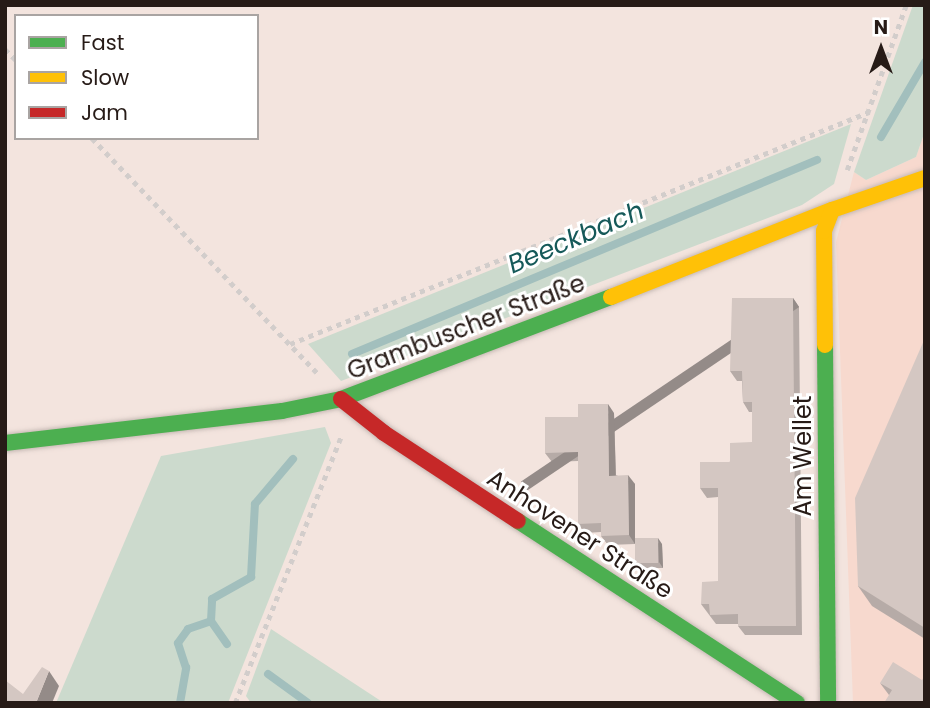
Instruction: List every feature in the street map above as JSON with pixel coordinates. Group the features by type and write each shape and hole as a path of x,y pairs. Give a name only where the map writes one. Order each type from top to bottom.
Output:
{"street":[{"name":"Grambuscher Straße","path":"5,443 282,411 341,399 434,366 832,210 925,178"},
{"name":"Am Wellet","path":"828,703 824,231 832,210"},
{"name":"Anhovener Straße","path":"341,399 358,413 797,703"}],"path":[{"path":"846,173 906,5"},
{"path":"290,344 869,112"},
{"path":"94,140 341,399"},
{"path":"235,703 338,440 358,413"}],"shaded area":[{"path":"925,131 925,703 853,703 836,242 854,172 866,180 916,157"}],"green space":[{"path":"913,5 925,5 925,131 916,157 866,180 854,172"},
{"path":"851,124 834,184 802,205 341,381 308,344"},
{"path":"325,427 331,443 228,703 56,703 161,456"},
{"path":"271,629 384,703 251,703 246,696"}],"building":[{"path":"732,298 793,298 796,626 738,626 738,614 710,615 709,604 701,604 702,582 718,581 718,488 700,488 700,462 730,462 730,443 752,442 752,402 743,402 742,371 730,371"},
{"path":"925,338 925,628 858,586 855,498"},
{"path":"578,404 608,404 609,476 628,475 629,535 601,536 601,523 578,524 578,452 545,453 545,417 578,417"},
{"path":"635,538 658,538 658,563 635,563"},
{"path":"893,662 922,680 925,675 925,703 884,703 892,690 880,683"},
{"path":"42,667 49,671 36,703 5,703 5,680 23,694"}],"waterway":[{"name":"Beeckbach","path":"881,137 925,62"},
{"name":"Beeckbach","path":"352,354 817,160"},
{"name":"Beeckbach","path":"227,644 211,621 212,599 251,577 255,504 293,459"},
{"path":"180,703 186,668 178,643 188,629 211,621"},
{"name":"Beeckbach","path":"268,674 308,703"}],"traffic: fast":[{"path":"5,443 282,411 341,399 611,297"},
{"path":"825,345 828,703"},
{"path":"518,521 797,703"}],"traffic: slow":[{"path":"611,297 832,210 925,178"},
{"path":"825,345 824,231 832,210"}],"traffic: jam":[{"path":"341,399 384,433 518,521"}]}
